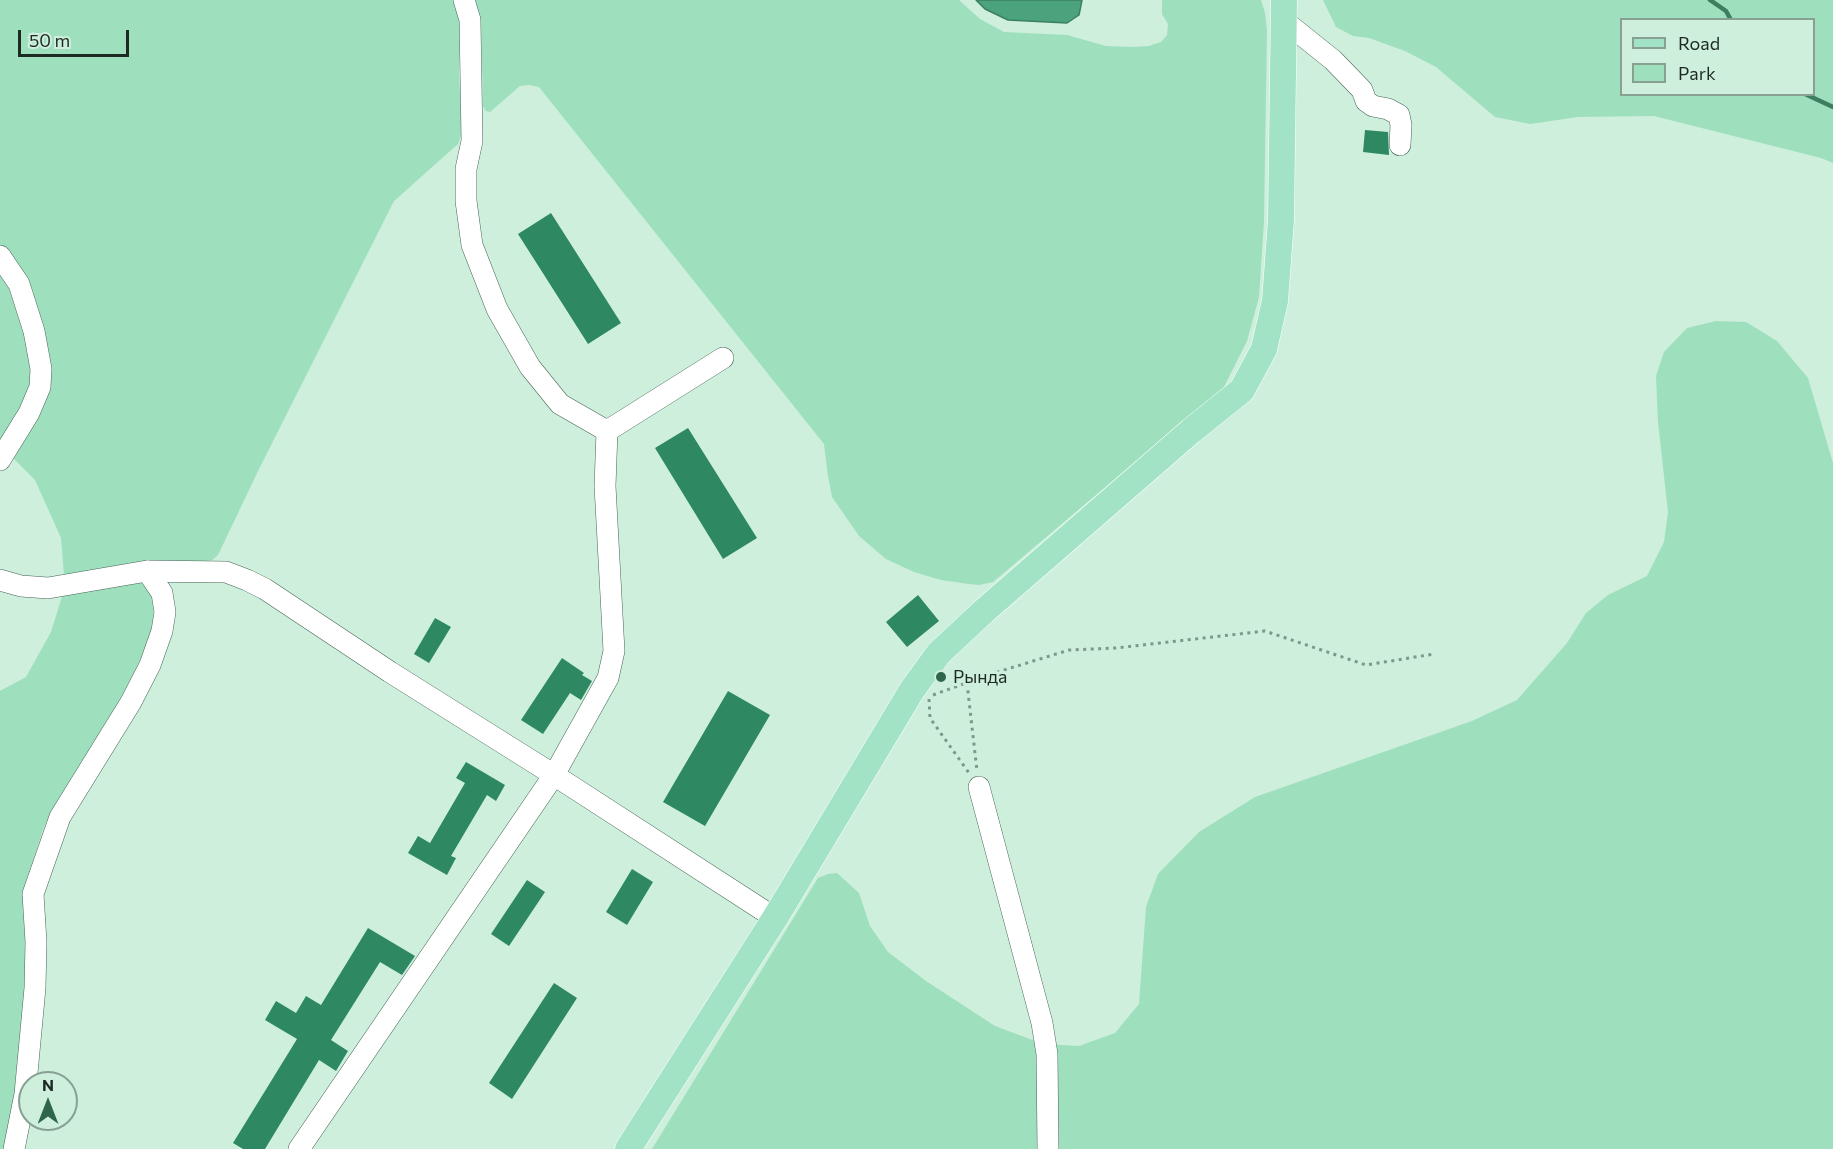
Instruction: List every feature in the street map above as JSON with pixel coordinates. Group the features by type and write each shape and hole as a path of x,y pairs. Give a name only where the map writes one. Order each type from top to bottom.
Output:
{"main road":[{"path":"628,1149 776,918 912,690 939,653 1182,439 1242,390 1264,349 1275,301 1281,220 1284,10"}],"lane":[{"path":"464,0 470,20 472,141 466,169 466,201 472,245 497,309 530,367 560,404 607,432"},
{"path":"1284,10 1362,90 1365,101 1399,115 1400,145"},
{"path":"0,256 19,284 34,332 41,369 40,387 29,413 0,460"},
{"path":"607,432 723,358"},
{"path":"299,1149 554,775 608,678 614,651 605,486 607,432"},
{"path":"0,580 21,586 48,588 147,571 226,572 247,580 265,589 390,672 776,918"},
{"path":"14,1149 24,1094 35,988 36,942 33,894 60,818 131,702 150,665 162,631 165,612 162,593 147,571"},
{"path":"979,787 1044,1034 1048,1071 1048,1149"}],"path":[{"path":"979,787 930,718 929,697 1069,650 1116,648 1265,631 1366,665 1434,654"},
{"path":"967,683 979,787"}],"green space":[{"path":"0,0 454,0 460,22 459,74 462,133 458,144 394,201 218,555 204,562 146,563 154,622 143,654 123,694 44,827 23,890 26,942 25,986 16,1092 4,1149 0,1149 0,691 26,677 51,632 65,587 61,538 35,480 0,445"},
{"path":"475,0 959,0 980,19 1004,32 1067,35 1106,46 1132,47 1149,46 1161,42 1167,35 1168,24 1162,14 1162,0 1261,0 1267,30 1264,221 1259,297 1247,341 1224,387 993,582 979,585 969,584 941,580 914,572 886,559 859,536 832,497 824,444 539,87 520,86 490,112 486,111 483,106 481,20"},
{"path":"1323,0 1833,0 1833,163 1654,116 1578,117 1530,124 1495,117 1436,67 1405,51 1369,38 1353,36 1336,27"},
{"path":"1716,321 1746,322 1777,341 1808,378 1833,463 1833,1149 652,1149 818,878 828,874 837,873 859,893 870,926 888,952 926,981 995,1026 1043,1044 1079,1046 1115,1033 1139,1004 1146,907 1158,874 1199,832 1255,797 1472,721 1517,700 1567,643 1586,613 1608,595 1647,576 1664,542 1668,512 1658,422 1656,376 1664,352 1687,328"}],"shaded area":[{"path":"976,0 1082,0 1079,15 1067,23 1008,20 985,9"}],"building":[{"path":"1365,130 1388,132 1389,155 1363,152"},
{"path":"551,213 621,323 588,344 518,234"},
{"path":"688,428 757,538 723,559 655,448"},
{"path":"918,595 939,621 907,647 886,622"},
{"path":"435,618 451,627 429,663 414,654"},
{"path":"562,658 592,681 581,700 570,693 543,734 521,720"},
{"path":"728,691 770,715 705,826 663,802"},
{"path":"466,762 505,785 496,801 487,795 451,856 456,858 447,875 408,853 418,836 430,843 465,783 456,778"},
{"path":"632,869 653,882 627,925 606,912"},
{"path":"527,880 545,892 509,946 491,934"},
{"path":"368,928 415,956 402,975 380,962 331,1040 348,1051 336,1071 319,1060 265,1149 243,1149 233,1143 297,1039 265,1020 276,1001 296,1013 306,996 321,1005"},
{"path":"554,983 577,998 512,1099 489,1083"}],"waterway":[{"path":"1710,0 1726,11 1730,18"},
{"path":"1809,96 1833,107"}],"place":[{"name":"Рында","path":"941,677"}]}
